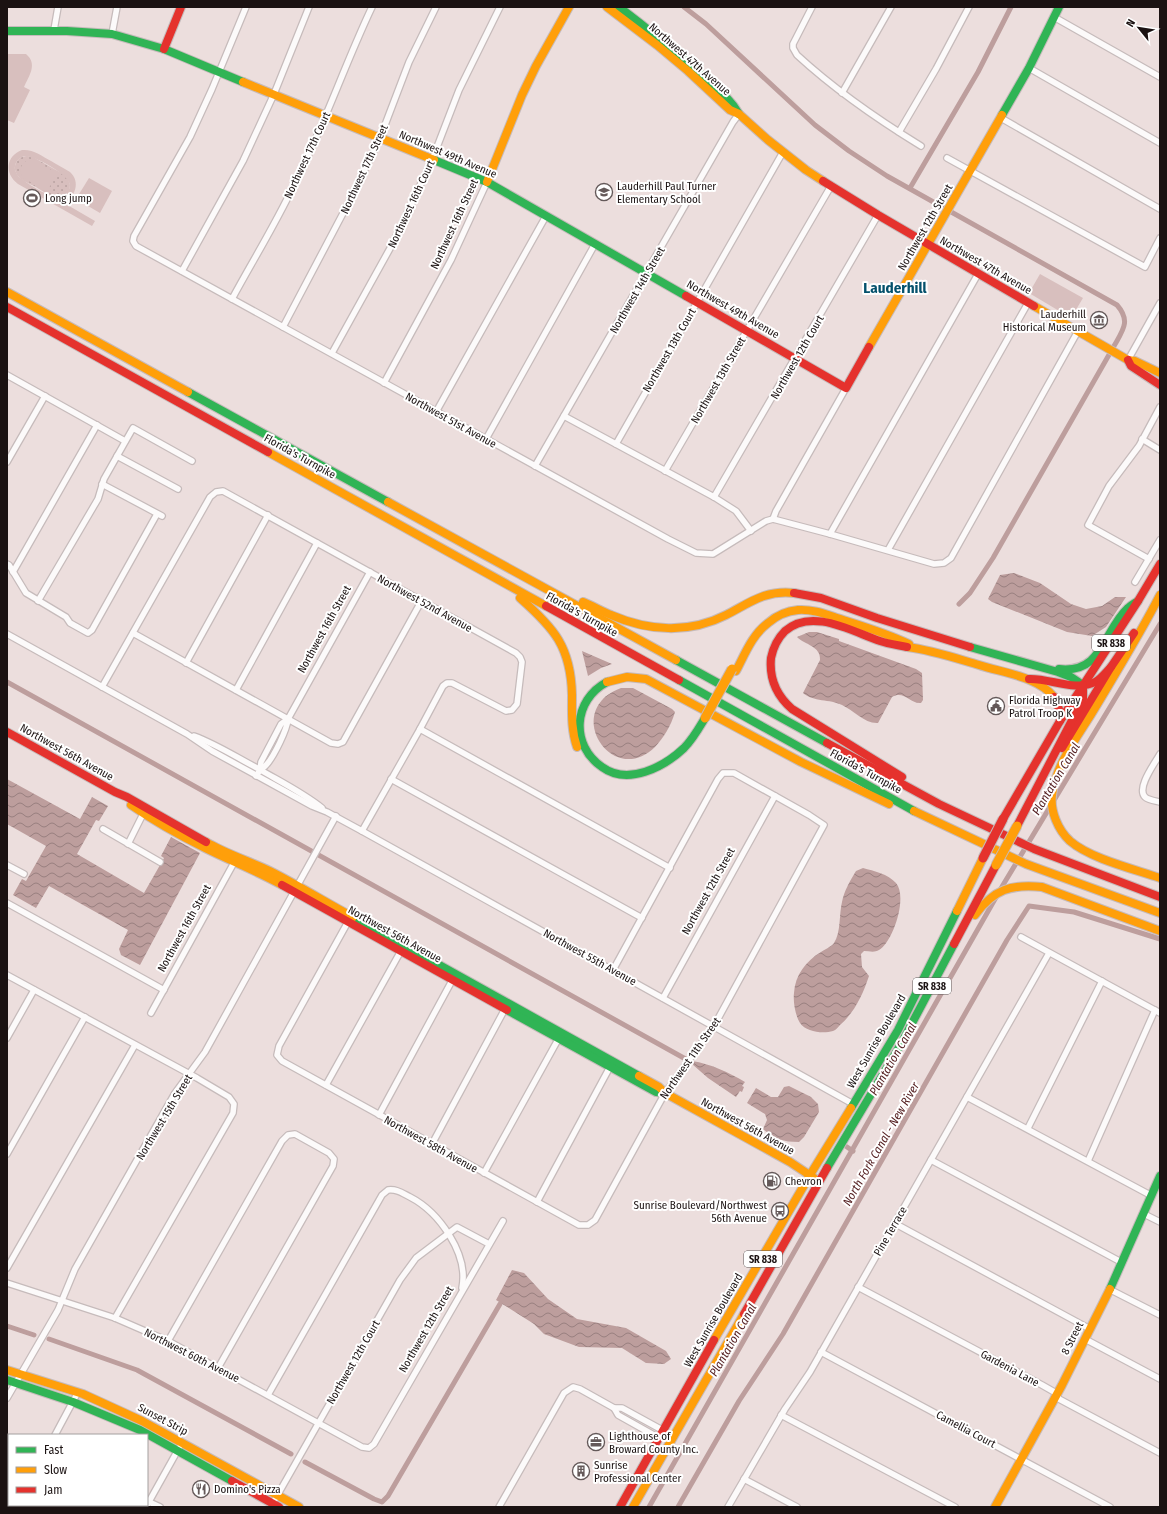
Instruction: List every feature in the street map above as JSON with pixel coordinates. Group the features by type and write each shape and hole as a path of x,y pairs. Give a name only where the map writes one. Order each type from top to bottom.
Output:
{"main road":[{"path":"164,49 180,7"},
{"name":"Northwest 16th Street","path":"487,182 524,90 569,7"},
{"name":"Northwest 47th Avenue","path":"607,7 622,12 661,40 712,88 734,104 739,114 806,170 878,215 1028,303 1128,360 1135,361 1160,373"},
{"name":"Northwest 12th Street","path":"846,388 1029,68 1059,7"},
{"name":"Northwest 49th Avenue","path":"7,31 54,30 112,34 164,49 487,182 846,388"},
{"name":"Florida's Turnpike","path":"7,292 907,787 1016,842 1080,868 1160,897"},
{"name":"Florida's Turnpike","path":"7,307 503,584 923,816 1026,864 1160,913"},
{"name":"Northwest 47th Avenue","path":"1128,360 1131,366 1160,385"},
{"name":"West Sunrise Boulevard","path":"620,1507 810,1175 909,1008 961,899 1003,819 1060,721 1138,601 1160,564"},
{"path":"503,584 542,617 554,630 568,657 573,683 571,724 574,737 584,757 597,770 605,775 622,780 644,778 654,775 672,765 687,752 696,742 755,627 766,617 780,608 800,604 814,605 875,618"},
{"path":"538,584 633,624 652,628 676,629 702,626 721,618 752,599 774,592 797,592 875,618 1030,665 1049,669 1072,677 1084,685"},
{"path":"1160,594 1139,636 1068,752 1058,773 1052,793 1052,807 1055,818 1061,829 1071,841 1080,848 1095,855 1160,878"},
{"name":"West Sunrise Boulevard","path":"633,1507 793,1229 818,1181 864,1106 922,1006 1038,788 1111,667 1160,594"},
{"path":"1049,669 1071,670 1088,664 1098,653 1126,610 1138,601"},
{"path":"734,670 761,629 773,618 790,611 805,610 820,613 893,636 917,648"},
{"path":"962,815 951,802 900,776 792,709 784,702 775,689 769,667 771,654 776,641 787,629 809,621 817,620 889,644 917,648 1027,679 1045,689 1055,698 1060,714 1060,721"},
{"path":"1027,679 1037,678 1071,686 1084,685 1094,682 1111,667"},
{"path":"708,719 693,738 674,757 653,769 634,775 615,773 600,766 594,761 584,747 580,732 580,714 594,690 611,680 627,676 637,676 646,679 802,762 882,802 923,816"},
{"path":"1038,788 1083,699 1084,685"},
{"name":"Northwest 56th Avenue","path":"7,732 115,792 145,811 236,859 265,868 296,889 454,977 612,1064 659,1086 665,1093 790,1162 818,1181"},
{"path":"864,1106 880,1090 907,1045 980,907 998,891 1010,887 1025,885 1042,887 1160,931"},
{"name":"8 Street","path":"995,1507 1022,1459 1090,1329 1144,1214 1160,1176"},
{"path":"730,1339 734,1318 739,1308 739,1301"},
{"name":"Sunset Strip","path":"7,1370 78,1392 142,1421 180,1447 276,1505"},
{"path":"675,1434 671,1426 690,1392 691,1381"},
{"name":"Sunset Strip","path":"11,1382 73,1402 180,1447 278,1495 299,1507"},
{"path":"627,1507 665,1440 662,1434"}],"street":[{"path":"54,30 58,7"},
{"path":"112,34 117,7"},
{"path":"219,72 246,7"},
{"path":"182,271 243,161 274,94 309,7"},
{"name":"Northwest 17th Court","path":"232,299 293,188 326,116 358,37 372,7"},
{"name":"Northwest 17th Street","path":"283,327 350,200 380,138 409,62 436,7"},
{"name":"Northwest 16th Court","path":"332,353 393,243 432,160 459,90 500,7"},
{"path":"812,7 796,37 793,48 797,55 842,93 921,146"},
{"path":"842,93 891,7"},
{"path":"898,132 936,69 969,7"},
{"path":"1054,17 1160,77"},
{"path":"1029,68 1160,143"},
{"name":"Northwest 51st Avenue","path":"219,72 190,137 134,236 133,241 136,246 332,353 436,412 696,553 713,554 766,521 773,519"},
{"name":"Northwest 14th Street","path":"535,466 739,114"},
{"path":"1001,118 1160,209"},
{"name":"Northwest 13th Court","path":"616,444 783,152"},
{"path":"947,158 1145,267 1160,238"},
{"name":"Northwest 16th Street","path":"384,383 451,260 487,182"},
{"name":"Northwest 13th Street","path":"666,471 831,186"},
{"name":"Northwest 12th Court","path":"714,497 796,359 878,215"},
{"path":"436,412 546,216"},
{"path":"486,439 595,244"},
{"path":"830,534 978,274"},
{"path":"888,550 1028,303"},
{"path":"1128,360 1160,303"},
{"path":"773,519 934,564 944,564 951,558 1078,331"},
{"path":"7,375 125,441"},
{"name":"Northwest 12th Street","path":"773,519 776,511 846,388"},
{"path":"7,462 45,396"},
{"path":"1149,559 1088,525 1109,486 1142,440 1160,406"},
{"path":"564,416 714,497 736,511 750,531"},
{"path":"13,572 97,425"},
{"path":"38,601 98,499 102,484 133,428 192,461"},
{"path":"1142,440 1160,450"},
{"path":"117,456 178,489"},
{"path":"7,564 26,593 66,617 70,623 88,633 92,630 160,515 102,484"},
{"name":"Northwest 52nd Avenue","path":"133,633 210,497 216,492 223,492 268,515 422,600 520,656 522,662 517,704 512,710 506,711 452,682 447,682 442,686 420,729"},
{"path":"186,663 268,515"},
{"path":"1135,582 1160,540"},
{"path":"236,690 317,543"},
{"name":"Northwest 16th Street","path":"256,776 260,770 267,765 287,727 288,719 370,572"},
{"path":"102,687 133,633 331,743 338,744 343,742 422,600"},
{"name":"Northwest 55th Avenue","path":"7,634 187,734 212,751 256,776 312,806 336,816 853,1104"},
{"path":"362,831 420,729 670,868"},
{"name":"Northwest 55th Avenue","path":"187,734 215,745 260,770 306,796 327,812"},
{"path":"1160,754 1143,785 1142,792 1145,797 1160,802"},
{"path":"613,970 718,779 723,773 734,773 774,796"},
{"path":"391,779 642,918"},
{"name":"Northwest 12th Street","path":"663,998 774,796"},
{"name":"Northwest 11th Street","path":"588,1225 595,1220 665,1093 714,1026 824,826 809,815 774,796"},
{"path":"128,844 145,811"},
{"name":"Northwest 15th Street","path":"7,1398 11,1382 20,1374 63,1300 75,1269 175,1093 205,1052 336,816"},
{"path":"103,829 160,862"},
{"name":"Northwest 16th Street","path":"152,1012 236,859"},
{"path":"7,865 24,874"},
{"path":"7,903 164,990"},
{"name":"Northwest 58th Avenue","path":"350,919 279,1046 278,1055 282,1061 579,1225 588,1225"},
{"path":"1021,937 1158,1011 1088,1161"},
{"path":"326,1086 403,948"},
{"name":"Pine Terrace","path":"728,1507 781,1415 821,1352 1049,953"},
{"path":"7,974 189,1074 229,1097 234,1104 233,1112 115,1318"},
{"path":"380,1115 454,977"},
{"path":"1028,1128 1102,981"},
{"path":"7,1038 34,990"},
{"path":"432,1144 507,1006"},
{"path":"7,1154 85,1017"},
{"path":"484,1173 560,1035"},
{"path":"7,1268 135,1045"},
{"path":"537,1202 612,1064"},
{"path":"967,1097 1028,1128 1152,1196"},
{"path":"168,1341 282,1141 288,1135 295,1134 329,1153 334,1159 333,1166 218,1368"},
{"path":"931,1160 1121,1262"},
{"path":"268,1395 378,1202 388,1190 396,1189 418,1201 435,1216 449,1234 460,1259 463,1283 462,1290"},
{"path":"1144,1214 1160,1222"},
{"name":"Northwest 12th Street","path":"368,1448 374,1444 503,1221"},
{"path":"894,1223 1090,1329"},
{"path":"449,1234 457,1227 489,1244"},
{"name":"Northwest 12th Court","path":"276,1505 278,1495 407,1268 428,1247 449,1234"},
{"name":"Northwest 60th Avenue","path":"7,1283 115,1318 168,1341 362,1447 368,1448"},
{"name":"Gardenia Lane","path":"858,1287 1056,1393 1060,1399 1160,1453"},
{"path":"1108,1289 1160,1315"},
{"path":"1085,1339 1160,1379"},
{"name":"Camellia Court","path":"821,1352 1110,1507"},
{"path":"499,1507 564,1393 573,1387 580,1389 614,1408 622,1408 662,1434"},
{"path":"56,1434 78,1392"},
{"path":"614,1408 618,1415 662,1434"},
{"path":"781,1415 955,1507"},
{"path":"160,1507 148,1503 180,1447"},
{"path":"744,1479 797,1507"}],"shaded area":[{"path":"7,54 26,54 30,58 32,66 24,87 30,90 14,123 7,120"},
{"path":"22,150 34,152 70,172 76,185 74,193 64,203 95,221 92,226 13,180 10,175 9,165 10,160","holes":["24,156 51,166 64,176 70,185 67,193 62,196 48,194 19,177 15,171 16,162"]},
{"path":"23,156 33,157 63,174 68,179 70,185 65,196 61,198 51,196 18,176 15,169 16,163"},
{"path":"31,159 37,160 37,162 57,173 47,192 22,177 20,171 23,163"},
{"path":"89,178 112,191 100,213 76,199"},
{"path":"1040,274 1083,298 1071,318 1029,293"}],"water":[{"path":"1014,573 1040,583 1071,604 1086,609 1102,606 1115,597 1126,597 1106,627 1092,636 1067,632 992,602 988,599 1000,575"},
{"path":"809,632 817,632 839,639 839,641 916,669 922,673 923,700 921,703 917,703 904,696 896,695 892,697 878,723 873,723 837,703 807,696 803,693 820,660 820,655 812,646 797,637"},
{"path":"582,651 612,664 601,668 588,676"},
{"path":"621,688 633,688 675,712 669,727 655,747 639,757 623,759 610,753 599,742 594,727 595,712 603,699"},
{"path":"7,779 80,819 92,797 108,806 99,821 96,820 77,854 144,893 164,858 161,856 171,837 200,853 140,965 121,955 119,949 128,930 49,886 36,908 13,895 22,879 26,881 46,846 7,824"},
{"path":"863,868 885,875 896,883 899,890 900,908 894,929 879,950 873,952 864,951 861,954 862,967 869,976 861,996 850,1014 833,1031 820,1032 810,1030 803,1026 798,1020 794,1004 795,986 799,974 806,964 834,943 838,934 844,894 856,871"},
{"path":"692,1061 719,1069 745,1082 742,1086 744,1087 742,1092 740,1091 736,1097 708,1078 692,1064"},
{"path":"789,1086 811,1097 818,1104 819,1112 804,1137 799,1142 775,1138 763,1129 767,1120 765,1114 747,1103 756,1088 771,1097 778,1097 784,1087"},
{"path":"512,1270 524,1273 548,1299 577,1319 626,1328 666,1351 671,1359 664,1364 646,1363 622,1348 579,1347 544,1334 534,1324 496,1300"}],"waterway":[{"path":"684,7 706,24 815,125 849,151 887,176 1117,305 1124,316 1125,321 1123,330 993,558 970,593 959,604"},
{"path":"910,188 978,72 1011,7"},
{"name":"Plantation Canal","path":"649,1507 1003,885 1160,624"},
{"path":"7,682 691,1062"},
{"name":"North Fork Canal - New River","path":"678,1507 739,1401 783,1334 1007,940 1029,906 1074,912 1160,939"},
{"name":"Plantation Canal","path":"847,1147 853,1151"},
{"path":"305,1462 382,1502 388,1496 500,1304"},
{"path":"7,1326 34,1335"},
{"path":"49,1339 137,1370 291,1454"}],"traffic: fast":[{"path":"619,7 672,49 718,89 739,114"},
{"path":"1002,115 1029,68 1059,7"},
{"path":"7,31 67,31 112,34 164,49 243,82"},
{"path":"434,160 487,182 686,296"},
{"path":"188,392 388,502"},
{"path":"1059,669 1074,669 1085,665 1094,658 1120,617 1129,607 1138,601"},
{"path":"970,647 1058,672 1071,677 1083,685"},
{"path":"676,660 827,743"},
{"path":"679,680 914,811"},
{"path":"607,682 596,690 587,700 582,711 580,723 584,747 592,758 602,767 612,772 623,775 645,772 666,762 687,745 705,718"},
{"path":"851,1108 898,1030 957,911"},
{"path":"353,917 639,1076"},
{"path":"827,1168 901,1044 954,944"},
{"path":"507,1010 656,1092 665,1093"},
{"path":"1110,1289 1160,1176"},
{"path":"7,1380 73,1402 147,1434"},
{"path":"148,1434 232,1481"}],"traffic: slow":[{"path":"487,182 522,95 536,66 569,7"},
{"path":"607,7 657,45 730,110 739,114 768,140 806,170 823,181"},
{"path":"243,82 434,160"},
{"path":"869,347 1002,115"},
{"path":"7,292 188,392"},
{"path":"1034,306 1128,360 1135,361 1160,373"},
{"path":"268,452 546,606"},
{"path":"388,502 676,660"},
{"path":"583,602 611,615 639,624 654,627 683,628 712,621 766,595 775,593 794,593"},
{"path":"1160,595 1063,761 1054,783 1052,795 1052,807 1056,820 1070,841 1089,853 1113,863 1160,878"},
{"path":"520,598 551,629 564,651 571,678 573,728 577,747"},
{"path":"736,671 749,645 762,628 778,616 794,611 808,610 823,613 883,633 909,644"},
{"path":"907,647 934,652 1019,676 1038,684 1054,697"},
{"path":"705,718 732,669"},
{"path":"607,682 627,677 646,679 801,762 889,804"},
{"path":"131,805 186,838 282,885"},
{"path":"914,811 1026,864 1160,913"},
{"path":"996,865 1017,826"},
{"path":"206,842 270,871 353,917"},
{"path":"957,911 983,858"},
{"path":"975,915 982,906 996,894 1012,888 1031,886 1042,887 1160,931"},
{"path":"639,1076 659,1087 665,1093 790,1162 814,1178"},
{"path":"714,1340 810,1175 851,1108"},
{"path":"995,1507 1062,1385 1110,1289"},
{"path":"633,1507 744,1314"},
{"path":"7,1370 83,1394 142,1421 299,1507"}],"traffic: jam":[{"path":"164,49 181,7"},
{"path":"823,181 878,215 1034,306"},
{"path":"686,296 846,388 869,347"},
{"path":"7,307 268,452"},
{"path":"1128,360 1131,366 1160,385"},
{"path":"1060,721 1138,601 1160,564"},
{"path":"794,593 821,598 877,618 970,647"},
{"path":"546,606 679,680"},
{"path":"902,777 786,704 778,692 773,680 771,673 771,658 782,634 796,624 807,621 820,621 832,624 880,641 907,647"},
{"path":"1062,748 1111,667 1134,633"},
{"path":"1029,679 1045,680 1079,686 1087,685 1097,681 1111,667"},
{"path":"1017,826 1083,699 1083,685"},
{"path":"1003,819 1060,721 1059,709 1054,697"},
{"path":"7,732 206,842"},
{"path":"827,743 939,804 1034,849 1160,897"},
{"path":"983,858 1003,819"},
{"path":"954,944 996,865"},
{"path":"282,885 507,1010"},
{"path":"744,1314 827,1168"},
{"path":"620,1507 714,1340"},
{"path":"232,1481 279,1507"}],"place":[{"name":"Lauderhill Paul Turner Elementary School","path":"604,192"},
{"name":"Long jump","path":"32,198"},
{"name":"Lauderhill Historical Museum","path":"1099,320"},
{"name":"Florida Highway Patrol Troop K","path":"996,706"},
{"name":"Chevron","path":"772,1181"},
{"name":"Sunrise Boulevard/Northwest 56th Avenue","path":"780,1211"},
{"name":"Lighthouse of Broward County Inc.","path":"596,1442"},
{"name":"Sunrise Professional Center","path":"581,1471"},
{"name":"Domino's Pizza","path":"201,1489"}],"district":[{"name":"Lauderhill","path":"895,288"}]}
